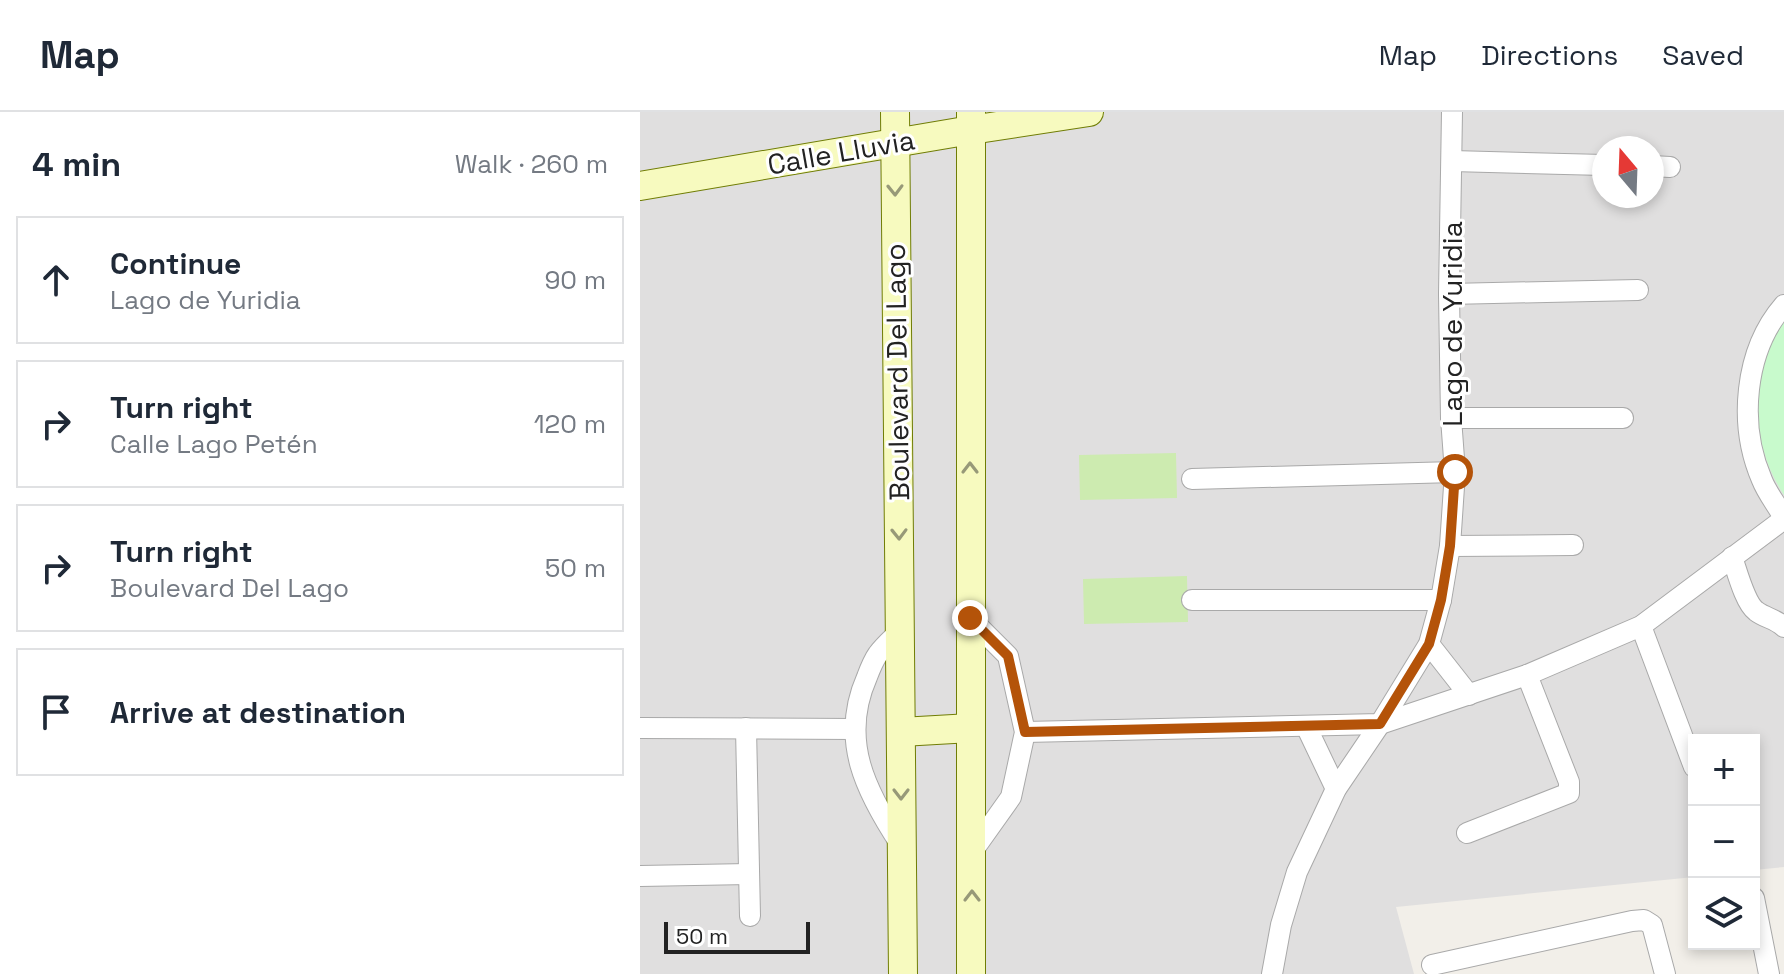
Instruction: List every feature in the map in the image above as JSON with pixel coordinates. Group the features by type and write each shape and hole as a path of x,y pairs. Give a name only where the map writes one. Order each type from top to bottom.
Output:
{"street":[{"name":"Boulevard Del Lago","path":"895,112 903,974"},
{"name":"Calle Lluvia","path":"640,186 895,144 971,121 1089,112"},
{"name":"Lago de Yuridia","path":"1272,974 1281,925 1297,872 1336,789 1429,644 1441,600 1450,546 1455,472 1449,294 1452,112"},
{"path":"971,121 971,974"},
{"path":"1452,161 1592,165"},
{"path":"1449,294 1638,290"},
{"path":"1025,732 1380,724 1527,675 1641,626 1784,518 1762,481 1750,439 1748,395 1757,352 1784,305"},
{"path":"1451,418 1623,418"},
{"path":"1192,479 1455,472"},
{"path":"1450,546 1573,545"},
{"path":"1732,557 1754,610 1784,627"},
{"path":"1192,600 1441,600"},
{"path":"970,618 1008,656 1025,732 1011,797 972,852"},
{"path":"1641,626 1688,751"},
{"path":"899,632 876,656 858,703 855,729 859,766 884,819 901,845"},
{"path":"1429,644 1469,695"},
{"path":"1467,833 1569,793 1570,787 1527,675"},
{"path":"1306,726 1336,789"},
{"path":"640,728 855,729"},
{"path":"746,728 750,916"},
{"path":"901,732 971,728"},
{"path":"640,876 749,874"},
{"path":"1432,965 1644,920 1652,925 1665,974"},
{"path":"1760,928 1769,974"}],"shaded area":[{"path":"640,112 1784,112 1784,867 1760,869 1760,734 1688,734 1688,878 1396,907 1414,974 640,974"}],"green space":[{"path":"1784,320 1784,495 1764,453 1758,408 1764,362"},
{"path":"1176,453 1177,498 1080,500 1079,455"},
{"path":"1187,576 1188,622 1084,624 1083,579"}],"route":[{"path":"970,618 1008,656 1025,732 1380,724 1429,644 1441,600 1450,546 1455,472"}]}
